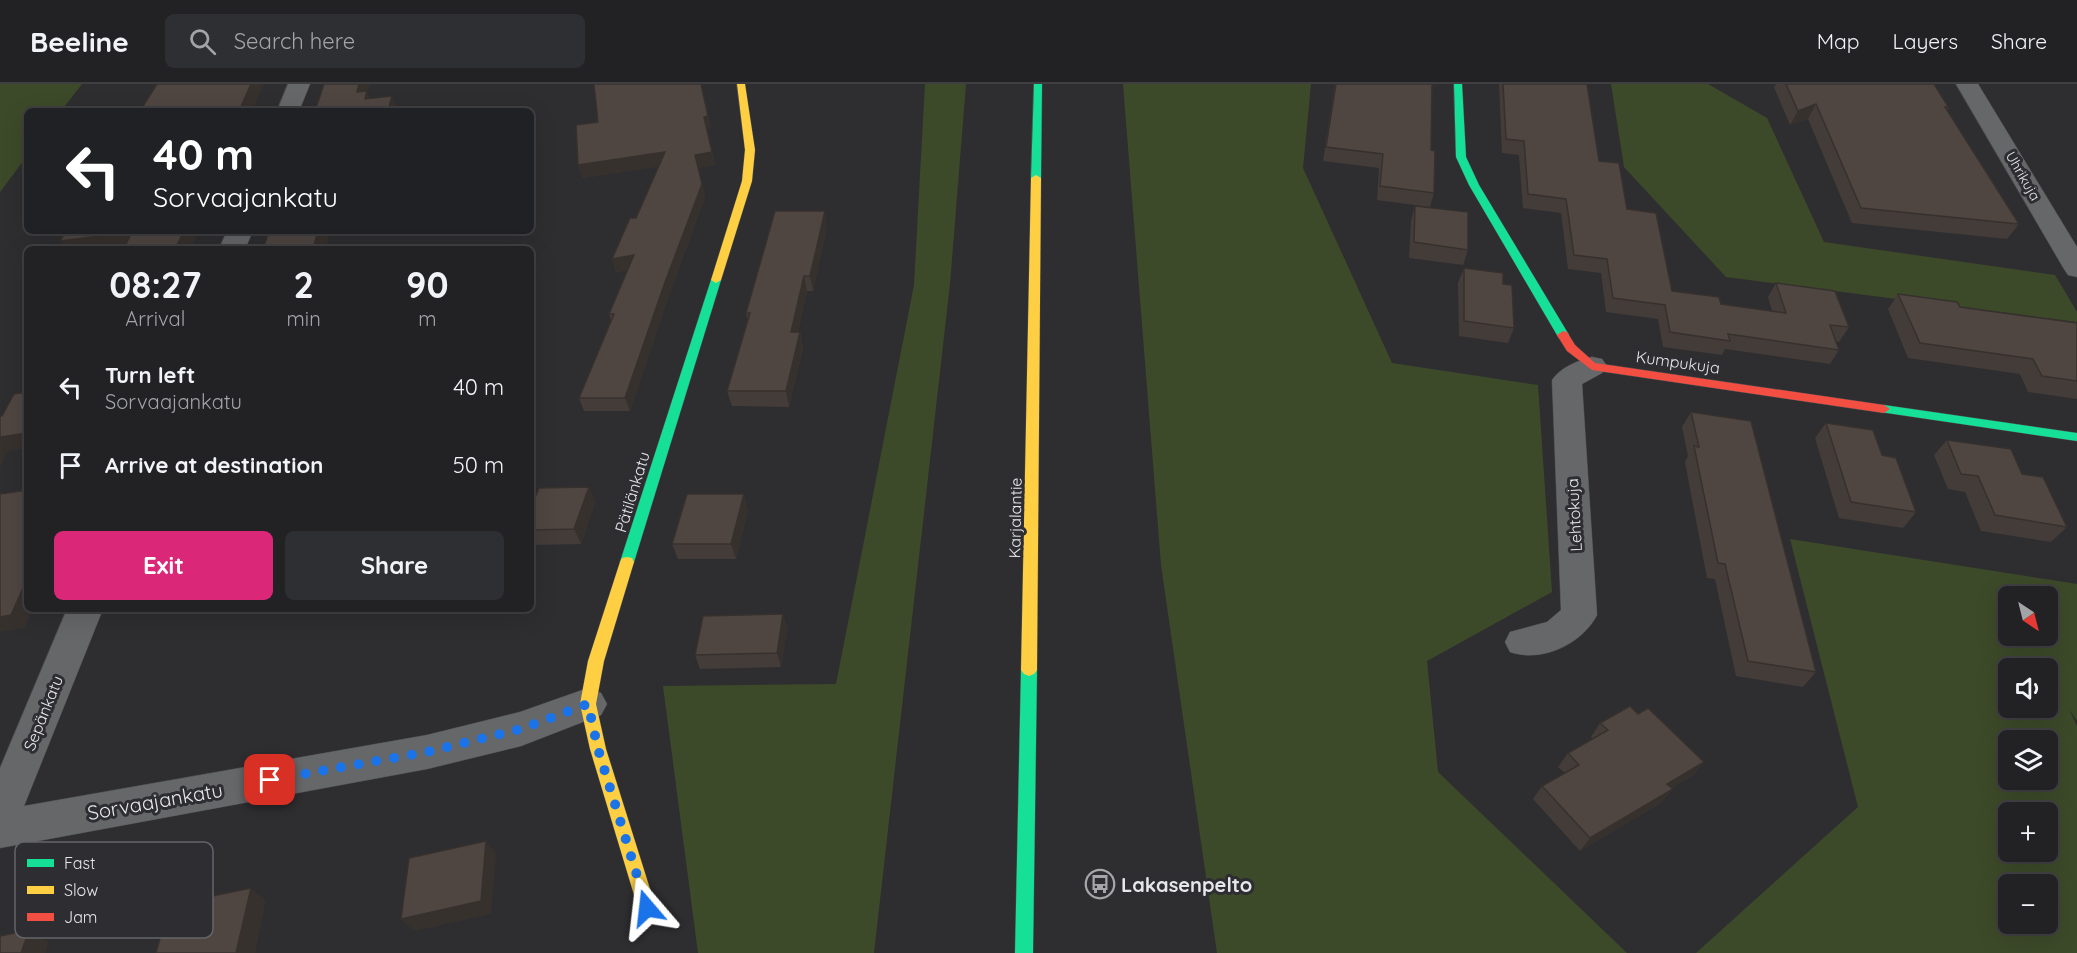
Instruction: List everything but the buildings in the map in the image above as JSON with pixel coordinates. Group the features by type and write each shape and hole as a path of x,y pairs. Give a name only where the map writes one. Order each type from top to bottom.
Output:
{"street":[{"path":"289,108 299,84"},
{"name":"Pätilänkatu","path":"647,908 598,749 588,704 596,661 747,181 750,150 741,84"},
{"name":"Karjalantie","path":"1024,953 1038,84"},
{"path":"1458,84 1461,157 1474,185 1571,348 1592,366"},
{"name":"Uhrikuja","path":"1967,84 2077,269"},
{"name":"Kumpukuja","path":"1592,366 2077,438"},
{"name":"Lehtokuja","path":"1523,642 1557,635 1579,615 1567,380 1592,366"},
{"name":"Sepänkatu","path":"0,816 84,612"},
{"name":"Sorvaajankatu","path":"0,829 427,752 521,729 588,704"}],"green space":[{"path":"0,84 82,84 63,108 24,108 24,160 0,192"},
{"path":"925,84 966,84 950,284 874,953 698,953 663,686 836,684 914,285"},
{"path":"1123,84 1311,84 1303,168 1392,363 1538,385 1552,592 1427,661 1438,772 1627,953 1217,953 1161,565"},
{"path":"1611,84 1708,84 1767,118 1824,242 2055,275 2077,312 2077,322 1726,277 1624,167"},
{"path":"1790,539 2077,584 2077,721 2069,709 2077,726 2077,953 1696,953 1858,807"}],"traffic: fast":[{"path":"1036,178 1038,84"},
{"path":"1458,84 1461,157 1474,185 1563,335"},
{"path":"627,562 716,280"},
{"path":"1884,409 2077,437"},
{"path":"1024,953 1029,670"}],"traffic: slow":[{"path":"716,280 747,181 750,150 741,84"},
{"path":"1029,670 1036,178"},
{"path":"627,562 596,661 588,704 598,749 647,908"}],"traffic: jam":[{"path":"1563,335 1571,348 1592,366 1884,409"}],"place":[{"name":"Lakasenpelto","path":"1100,884"}],"route":[{"path":"270,780 427,752 521,729 588,704 598,749 647,908"}]}
